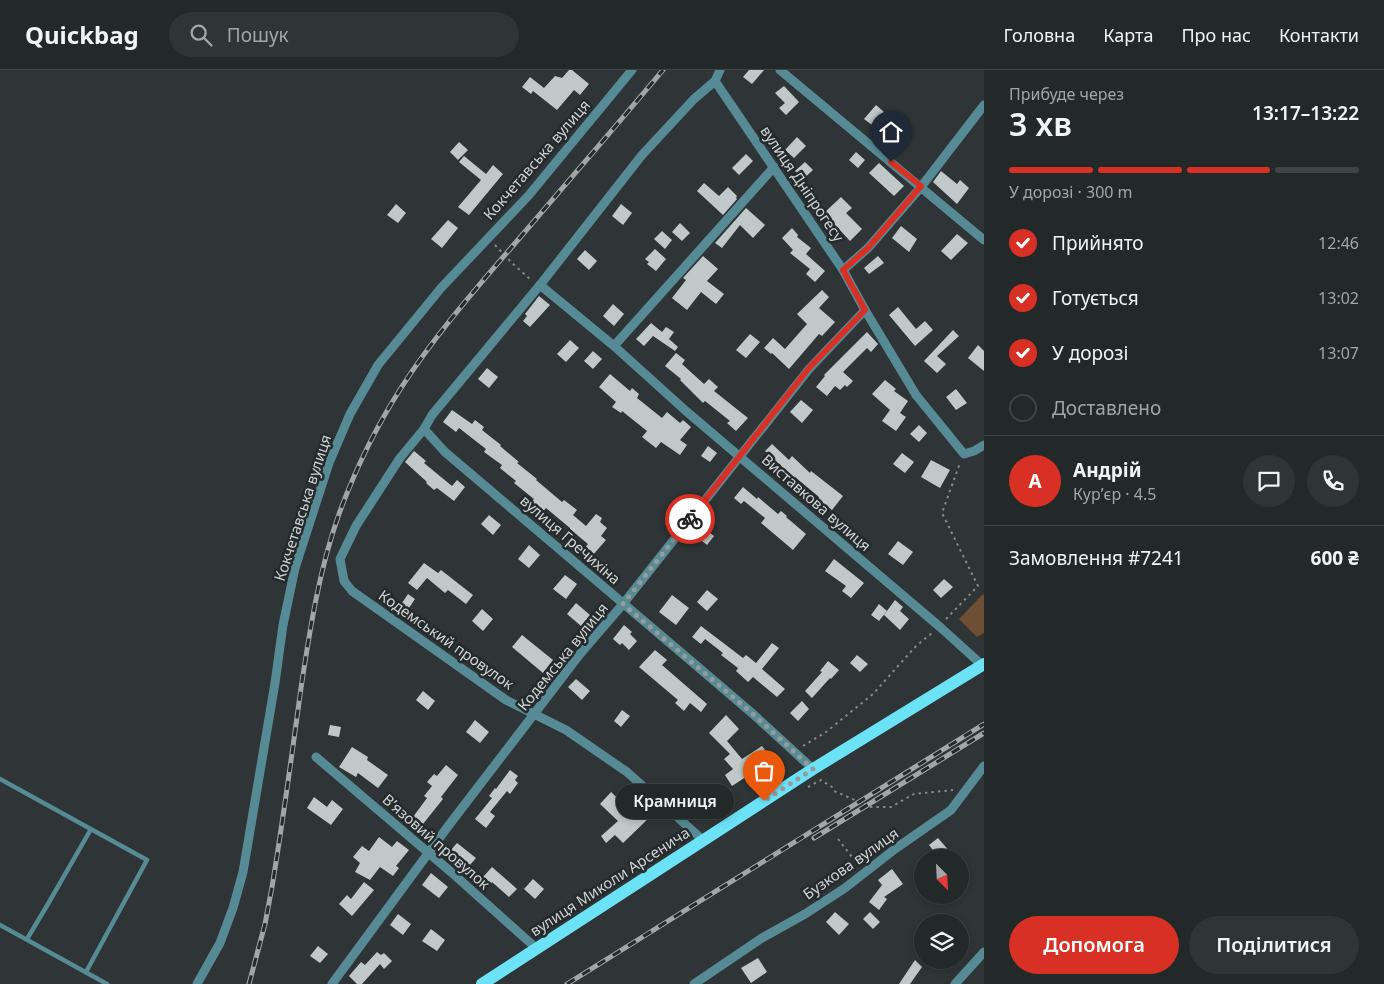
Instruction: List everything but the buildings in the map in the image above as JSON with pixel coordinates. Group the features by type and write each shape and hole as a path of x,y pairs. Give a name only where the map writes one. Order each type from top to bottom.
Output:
{"main road":[{"name":"вулиця Миколи Арсенича","path":"482,984 813,769 983,664"}],"street":[{"name":"Кокчетавська вулиця","path":"197,984 220,943 234,908 244,872 282,625 295,568 329,463 350,414 378,366 435,295 486,238 529,195 632,70"},
{"path":"424,428 432,415 540,285 642,156 694,99 715,81 720,70"},
{"path":"780,70 984,240"},
{"name":"вулиця Дніпрогесу","path":"715,81 843,270 916,395 964,454 984,445"},
{"path":"843,270 868,248 921,186 984,105"},
{"path":"614,346 774,167"},
{"name":"Виставкова вулиця","path":"540,285 614,346 686,411 983,664"},
{"name":"Кодемська вулиця","path":"332,984 428,853 580,654 623,604 809,368 865,310"},
{"name":"Кодемський провулок","path":"424,428 400,458 356,526 340,559 344,581 352,591 506,700 566,730 627,772 704,841"},
{"name":"вулиця Гречихіна","path":"424,428 445,452 753,714 813,769"},
{"name":"Вʼязовий провулок","path":"316,757 536,948"},
{"name":"Бузкова вулиця","path":"694,984 762,938 846,888 895,849 951,810 984,766"},
{"path":"956,984 984,952"}],"lane":[{"path":"0,779 147,860 86,972"},
{"path":"27,940 91,829"},
{"path":"0,925 107,984"}],"path":[{"path":"496,246 530,280 540,285"},
{"path":"803,790 820,780 832,787 834,791 871,807 890,807 914,794 967,789"},
{"path":"838,839 866,873"}],"shaded area":[{"path":"983,594 984,633 977,637 959,619"}],"railway":[{"path":"249,984 265,924 272,887 316,600 332,535 359,465 392,403 444,328 663,70"},
{"path":"567,984 984,724"},
{"path":"814,838 984,733"}],"way so far":[{"path":"690,519 623,604 753,714 813,769 764,801"}],"place":[{"name":"Крамниця","path":"764,801"}],"route":[{"path":"690,519 809,368 865,310 843,270 868,248 921,186 891,162"}]}
